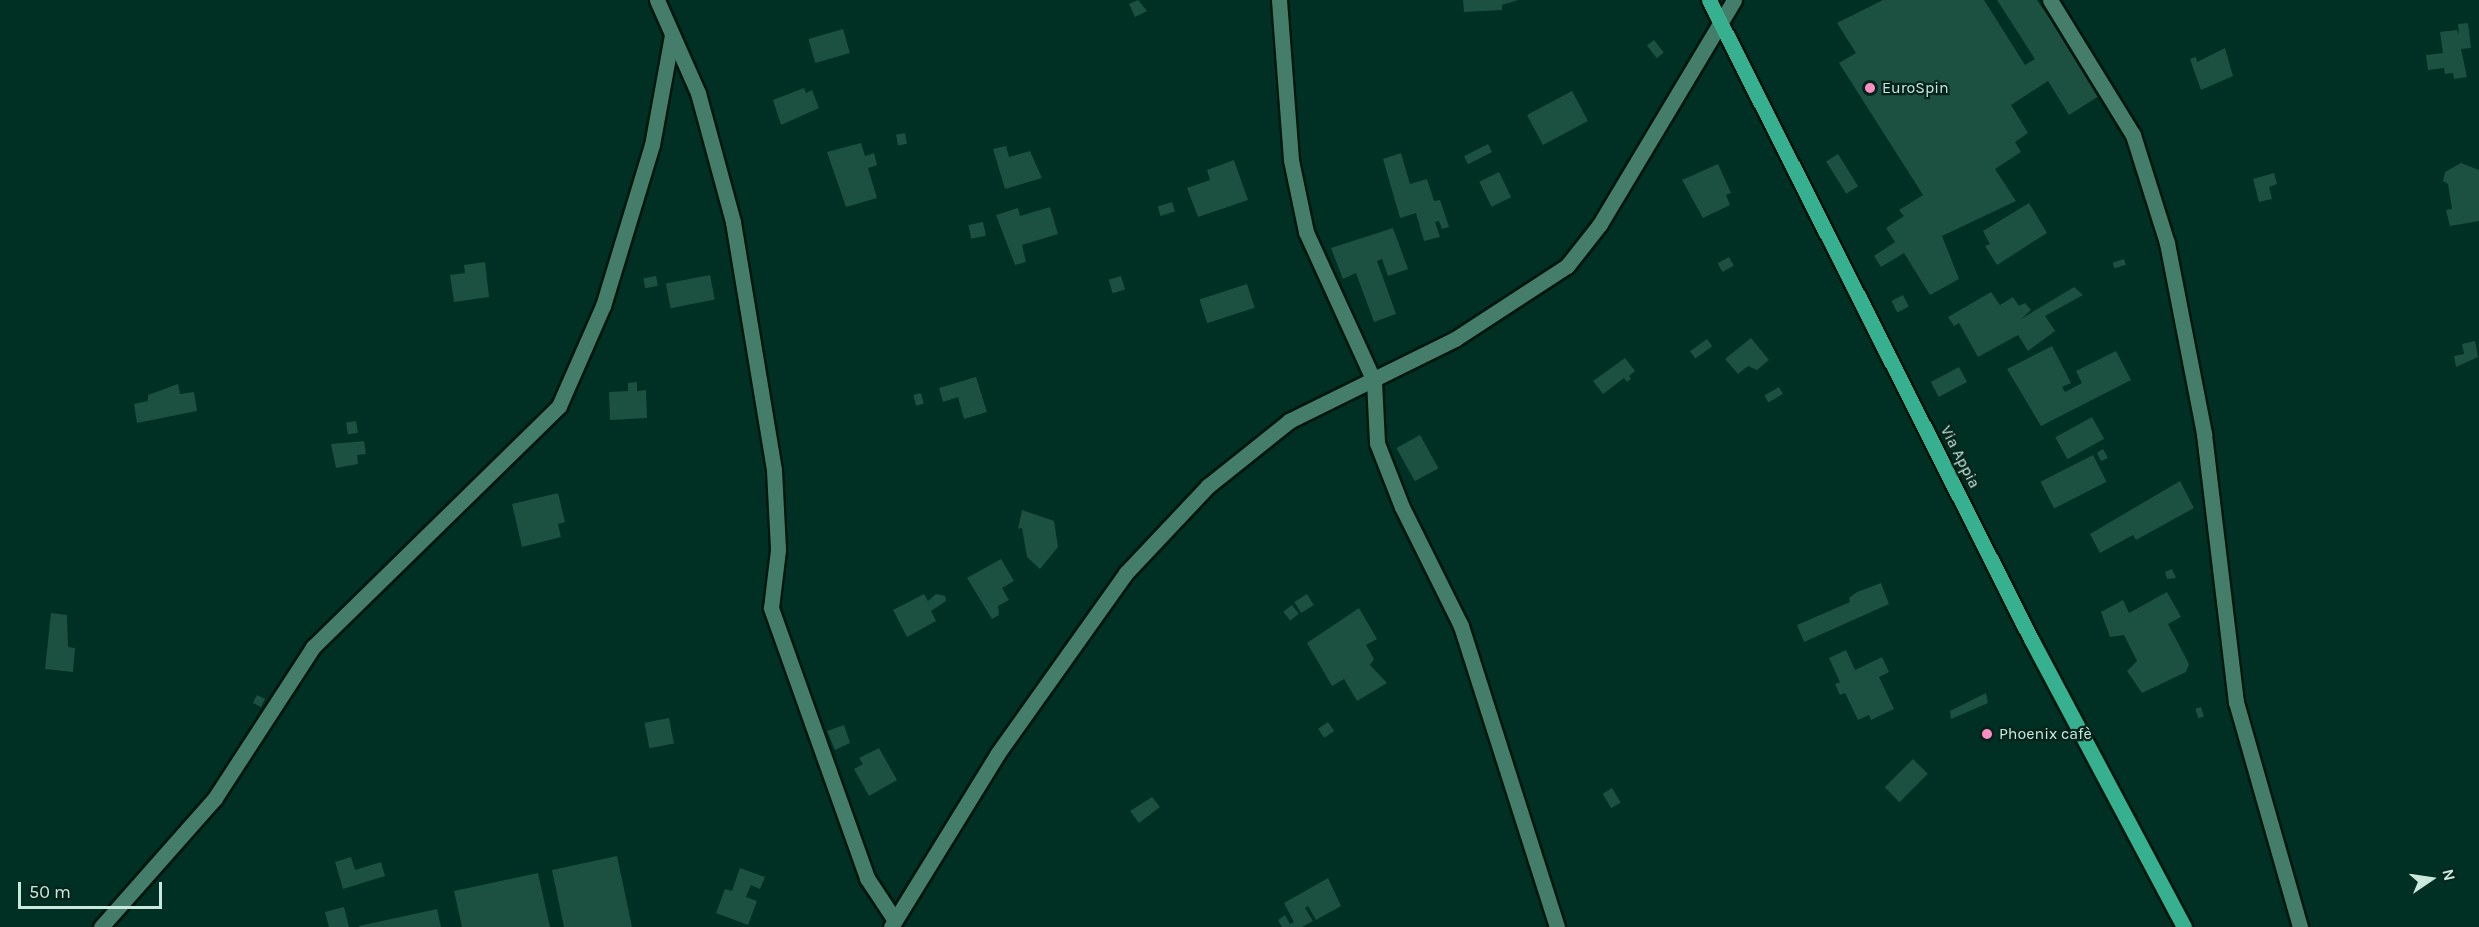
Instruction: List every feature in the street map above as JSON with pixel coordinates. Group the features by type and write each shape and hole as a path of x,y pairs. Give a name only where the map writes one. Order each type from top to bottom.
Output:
{"main road":[{"name":"Via Appia","path":"1709,0 2031,639 2184,927"}],"street":[{"path":"657,0 698,93 733,222 774,470 778,550 771,608 867,878 892,923 999,753 1126,573 1208,486 1290,421 1455,339 1567,266 1600,224 1734,0"},
{"path":"1279,0 1291,160 1306,232 1374,381 1377,443 1402,507 1461,626 1557,927"},
{"path":"2050,0 2133,135 2167,243 2204,434 2236,702 2300,927"},
{"path":"101,927 215,798 314,647 559,406 603,306 652,145 672,34"}],"building":[{"path":"1138,0 1147,11 1135,17 1129,4"},
{"path":"1463,0 1518,0 1502,5 1502,10 1464,12"},
{"path":"1883,0 1984,0 2025,65 2035,59 1997,0 2037,0 2102,94 2069,115 2048,81 2011,105 2028,133 2015,142 2021,152 1995,169 2016,201 1942,236 1959,279 1930,295 1904,253 1881,267 1874,256 1895,242 1886,228 1904,216 1899,210 1923,195 1839,63 1856,53 1837,23"},
{"path":"2468,23 2471,48 2461,49 2467,77 2454,79 2453,73 2445,74 2444,68 2428,70 2426,55 2443,53 2440,32 2457,30 2459,35 2458,24"},
{"path":"843,29 850,53 815,63 808,39"},
{"path":"1654,40 1664,53 1657,58 1647,46"},
{"path":"2225,48 2233,76 2201,90 2190,59 2196,57 2197,62"},
{"path":"804,88 806,93 812,90 819,108 781,125 773,100"},
{"path":"1572,91 1588,121 1543,145 1527,115"},
{"path":"905,133 907,144 898,145 896,135"},
{"path":"861,143 865,156 874,153 877,165 868,168 877,198 846,207 827,152"},
{"path":"1488,144 1492,152 1468,164 1464,156"},
{"path":"1006,146 1009,157 1030,151 1042,178 1005,189 993,149"},
{"path":"1401,153 1410,184 1427,179 1434,201 1440,200 1449,227 1442,229 1439,221 1435,222 1440,237 1424,241 1416,213 1400,218 1383,159"},
{"path":"1838,154 1858,186 1846,194 1826,161"},
{"path":"1234,160 1248,200 1198,217 1187,188 1210,180 1207,170"},
{"path":"2461,163 2479,170 2479,221 2450,226 2446,210 2452,209 2448,184 2443,181 2445,172"},
{"path":"1718,164 1731,193 1726,195 1730,205 1703,218 1682,180"},
{"path":"1499,172 1511,197 1492,207 1479,182"},
{"path":"2274,173 2277,184 2269,187 2272,199 2259,202 2253,179"},
{"path":"1172,202 1175,212 1161,216 1158,206"},
{"path":"2029,203 2047,233 1997,265 1985,246 1990,244 1983,231"},
{"path":"1050,207 1058,234 1022,245 1026,262 1015,265 996,215 1018,208 1020,216"},
{"path":"983,222 986,236 971,239 968,225"},
{"path":"1393,228 1408,269 1388,276 1382,259 1377,261 1396,314 1374,322 1356,273 1343,279 1331,248"},
{"path":"1729,257 1734,266 1722,272 1718,263"},
{"path":"2124,259 2126,265 2114,268 2113,263"},
{"path":"485,262 489,297 454,302 450,275 465,273 464,265"},
{"path":"710,275 715,300 671,308 666,284"},
{"path":"656,276 658,286 645,288 643,278"},
{"path":"1121,276 1125,289 1113,293 1109,280"},
{"path":"1247,284 1255,308 1207,323 1199,299"},
{"path":"2074,287 2083,295 2045,316 2055,331 2028,351 2018,335 1978,357 1959,323 1954,326 1948,317 1991,292 2000,305 2013,297 2019,306 2025,303 2031,310 2021,319"},
{"path":"1903,295 1909,307 1897,312 1891,301"},
{"path":"1751,338 1769,360 1757,370 1748,366 1738,374 1725,359"},
{"path":"1707,339 1712,346 1695,359 1690,351"},
{"path":"2475,341 2478,357 2456,367 2454,356 2464,354 2462,344"},
{"path":"2052,346 2071,383 2062,387 2065,392 2082,383 2076,371 2116,351 2131,380 2041,426 2007,369"},
{"path":"1625,358 1635,371 1629,376 1631,379 1627,382 1624,378 1603,394 1593,381"},
{"path":"1959,367 1967,382 1939,397 1931,382"},
{"path":"976,377 987,412 964,419 958,397 943,402 939,388"},
{"path":"637,382 637,391 646,390 647,418 610,420 609,392 628,391 628,383"},
{"path":"178,384 180,394 194,392 197,411 137,423 134,404 148,401 148,395"},
{"path":"1779,387 1783,394 1768,402 1764,396"},
{"path":"921,393 924,404 916,406 913,395"},
{"path":"2092,417 2104,439 2067,459 2055,437"},
{"path":"356,421 358,433 348,434 346,423"},
{"path":"1420,435 1438,468 1415,481 1396,448"},
{"path":"364,441 366,454 357,455 358,464 336,468 331,444"},
{"path":"2103,449 2108,458 2101,461 2097,453"},
{"path":"2093,455 2107,482 2054,509 2040,482"},
{"path":"2180,481 2194,508 2136,540 2133,535 2100,553 2090,534"},
{"path":"558,493 565,522 558,524 561,537 522,547 512,504"},
{"path":"1022,510 1054,521 1058,547 1040,569 1027,557 1022,528 1018,529"},
{"path":"1001,559 1014,581 1002,588 1009,600 998,606 999,615 992,619 967,578"},
{"path":"2172,569 2176,578 2167,579 2165,572"},
{"path":"1881,583 1889,604 1804,642 1797,625 1850,602 1849,598 1857,592"},
{"path":"2167,592 2181,617 2168,624 2189,664 2186,672 2142,693 2127,671 2137,661 2124,635 2110,637 2101,612 2123,600 2129,613"},
{"path":"924,594 928,601 936,594 945,596 946,601 931,611 936,621 907,637 893,610"},
{"path":"1307,594 1314,605 1301,613 1294,602"},
{"path":"1292,605 1299,614 1290,620 1283,612"},
{"path":"1359,608 1377,639 1366,645 1374,659 1370,665 1387,683 1357,701 1344,679 1332,686 1307,643"},
{"path":"51,613 67,615 68,647 75,648 73,672 45,669"},
{"path":"1846,650 1855,670 1882,657 1889,672 1879,677 1894,709 1871,720 1869,715 1858,720 1845,693 1840,695 1835,684 1840,682 1829,658"},
{"path":"1986,693 1988,703 1951,719 1950,711"},
{"path":"257,695 265,699 261,707 253,703"},
{"path":"2201,707 2204,717 2198,718 2195,709"},
{"path":"669,718 674,744 649,748 644,723"},
{"path":"1328,722 1334,731 1324,738 1318,729"},
{"path":"844,725 850,743 835,750 827,731"},
{"path":"879,748 897,780 869,796 854,769 863,764 859,758"},
{"path":"1913,759 1928,774 1900,802 1885,787"},
{"path":"1612,788 1621,803 1611,808 1603,794"},
{"path":"1152,797 1160,807 1139,823 1130,811"},
{"path":"617,856 632,927 564,927 552,870"},
{"path":"351,857 355,870 381,862 385,876 343,889 335,862"},
{"path":"740,868 765,877 760,889 751,885 746,897 757,901 748,925 716,913 725,889 732,891"},
{"path":"538,873 550,927 462,927 454,891"},
{"path":"1328,878 1341,906 1316,920 1308,906 1305,908 1313,921 1302,927 1282,927 1278,920 1285,915 1290,924 1294,922 1284,903"},
{"path":"344,907 349,927 329,927 325,912"},
{"path":"437,909 441,927 359,927 359,926"}],"place":[{"name":"EuroSpin","path":"1870,88"},
{"name":"Phoenix cafè","path":"1987,734"}]}
